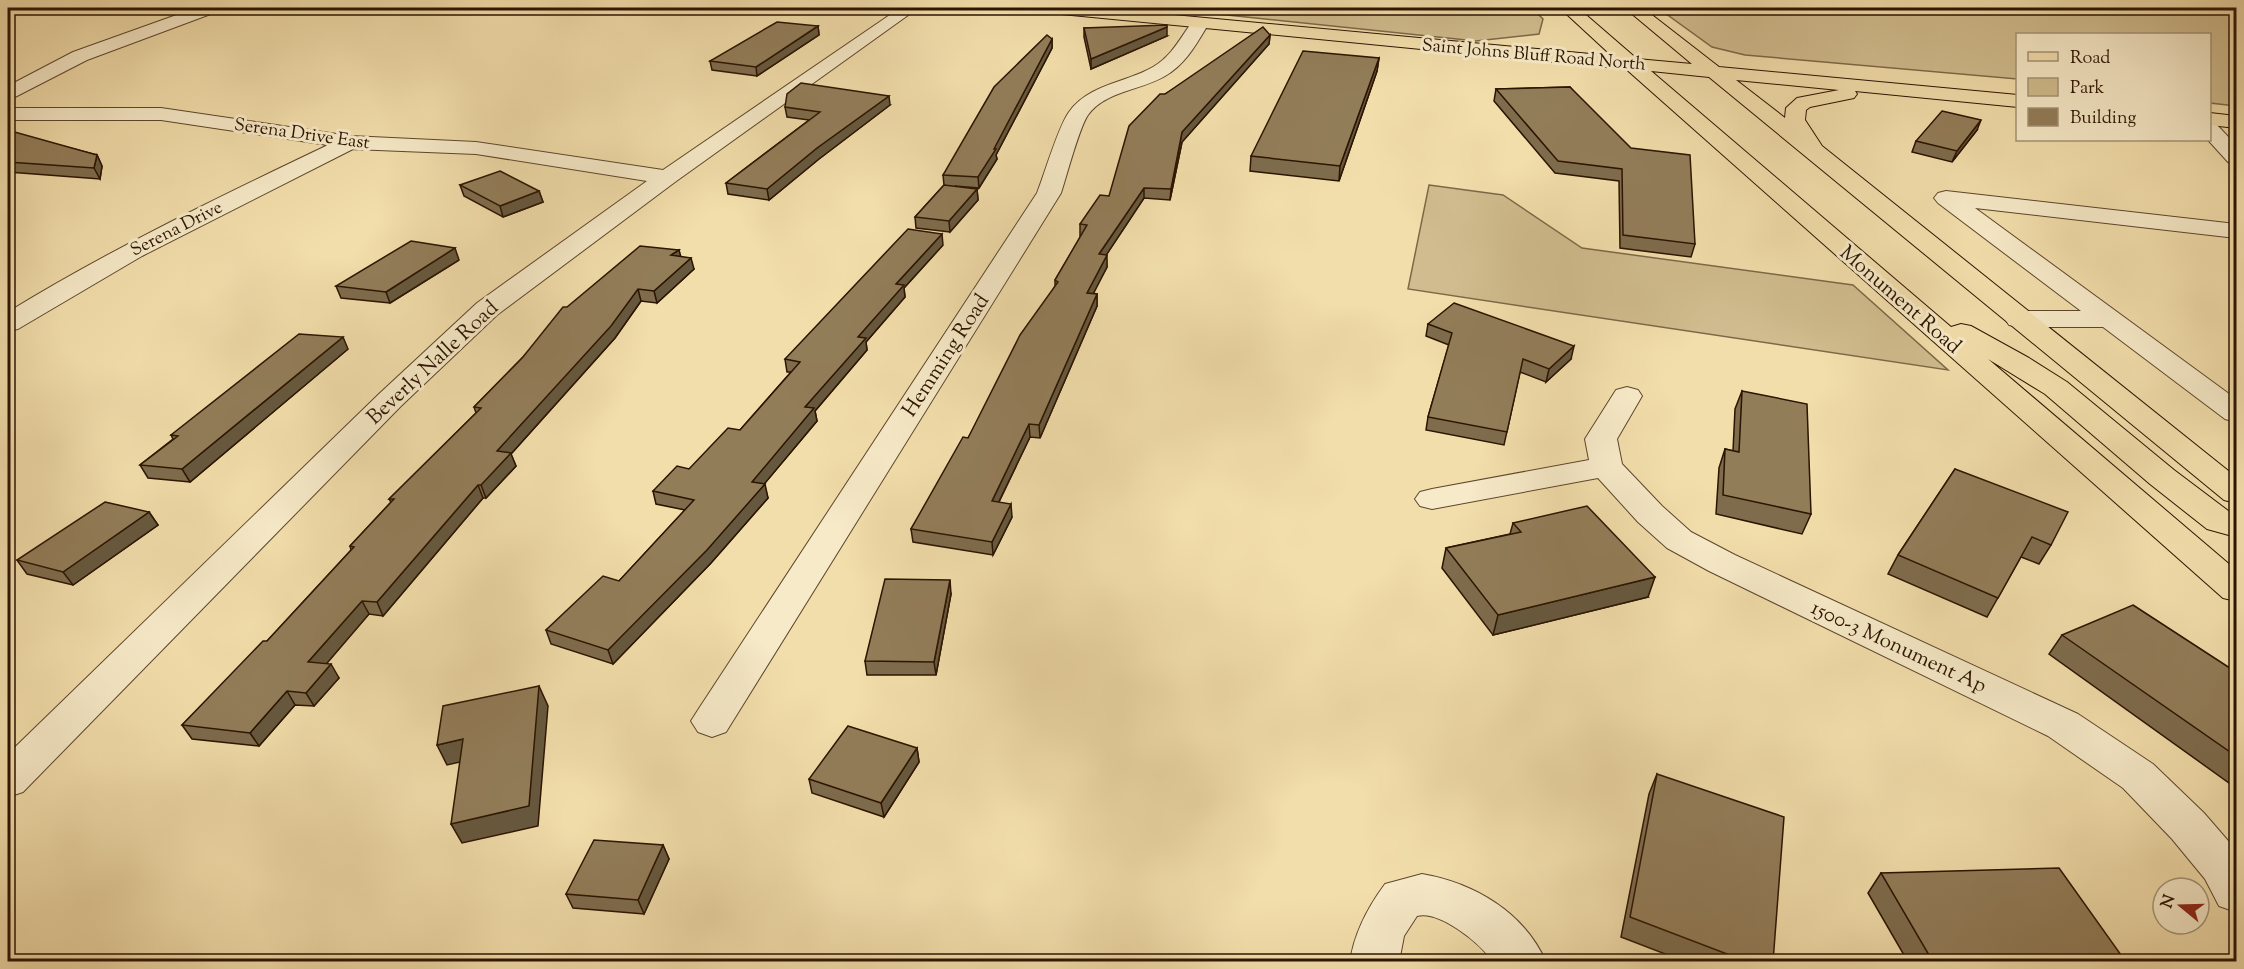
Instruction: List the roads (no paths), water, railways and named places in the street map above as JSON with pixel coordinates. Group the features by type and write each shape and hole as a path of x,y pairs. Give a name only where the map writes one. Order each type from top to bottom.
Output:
{"main road":[{"name":"Saint Johns Bluff Road North","path":"1051,8 2016,100"},
{"path":"1633,8 1813,150 2236,493"},
{"path":"1491,50 1536,47 1569,38 1578,33 1574,13"},
{"name":"Monument Road","path":"1574,13 1908,306 2064,438 2236,589"},
{"path":"1813,150 1795,120 1796,108 1804,102 1844,94 1916,91"},
{"path":"2211,119 2236,122"},
{"path":"1908,306 1980,342 2047,382 2219,521 2236,526"}],"street":[{"path":"8,93 80,56 210,8"},
{"name":"Beverly Nalle Road","path":"8,780 390,400 487,309 667,177 910,8"},
{"name":"Hemming Road","path":"712,721 1049,193 1077,115 1082,108 1100,96 1151,76 1169,65 1179,55 1200,23"},
{"name":"Serena Drive East","path":"8,114 161,114 350,142 476,148 667,177"},
{"path":"2211,130 2236,157"},
{"name":"Serena Drive","path":"8,323 98,268 167,231 350,142"},
{"path":"2236,231 1946,198 2236,413"},
{"path":"2019,319 2110,319"},
{"path":"1432,499 1606,467 1601,439 1627,396"},
{"name":"1500-3 Monument Ap","path":"1606,467 1650,514 1679,540 2063,725 2138,776 2188,826 2221,865 2236,892"},
{"path":"1374,962 1376,944 1386,920 1402,899 1422,894 1462,906 1503,936 1522,962"}]}
